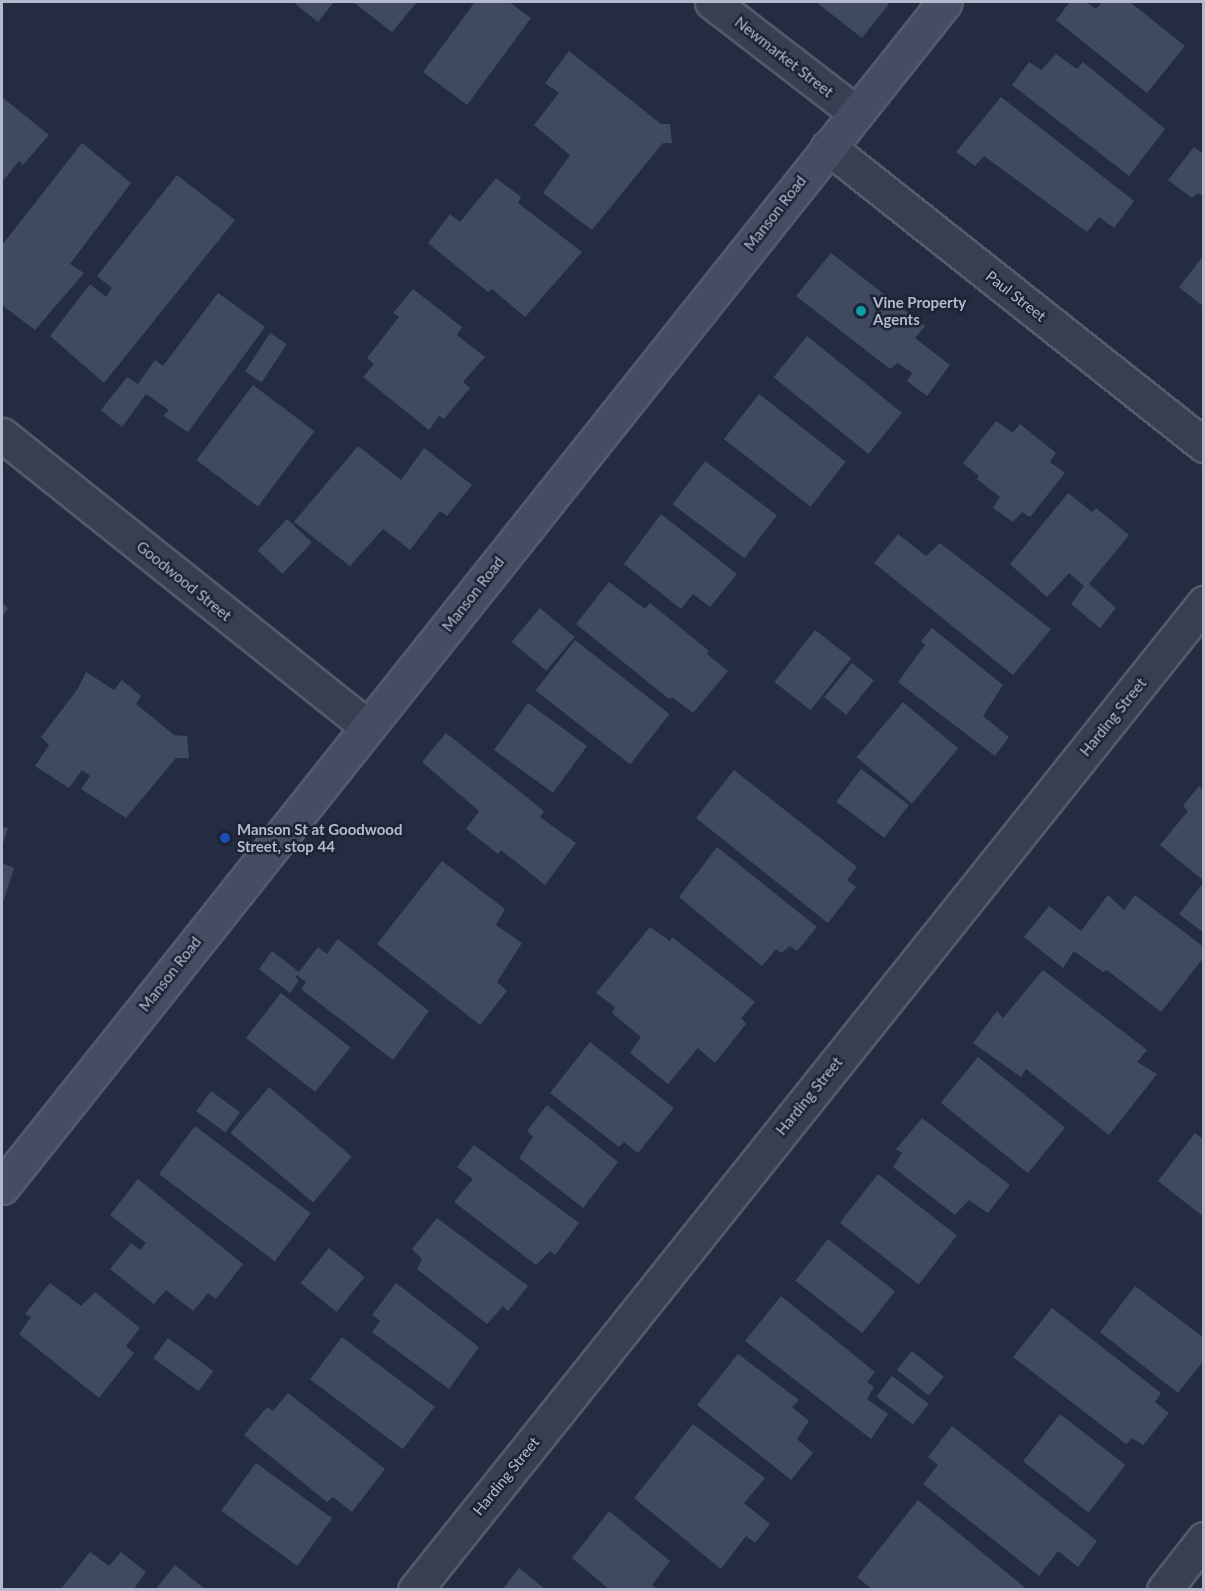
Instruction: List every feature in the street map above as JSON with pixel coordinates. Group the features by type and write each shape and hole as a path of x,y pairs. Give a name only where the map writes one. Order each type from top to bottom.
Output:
{"street":[{"name":"Newmarket Street","path":"712,2 856,113"},
{"name":"Manson Road","path":"2,1187 945,2"},
{"name":"Paul Street","path":"828,147 1203,445"},
{"name":"Goodwood Street","path":"2,435 367,726"},
{"name":"Harding Street","path":"415,1590 1203,603"},
{"path":"1164,1590 1203,1539"}],"building":[{"path":"293,2 334,2 318,22"},
{"path":"353,2 417,2 392,32"},
{"path":"475,2 509,2 531,18 467,105 423,72"},
{"path":"816,2 886,2 889,4 862,38"},
{"path":"1070,2 1086,2 1096,9 1102,2 1130,2 1185,46 1147,93 1056,20"},
{"path":"569,51 661,124 670,124 672,143 663,143 592,230 543,193 570,155 534,125 559,93 545,83"},
{"path":"1056,54 1077,69 1083,62 1165,129 1129,176 1012,85 1029,62 1041,70"},
{"path":"2,97 49,135 23,165 19,161 2,182"},
{"path":"1001,97 1134,201 1114,228 1099,217 1087,232 984,156 975,166 956,152"},
{"path":"82,143 131,183 70,264 84,273 35,330 2,305 2,245"},
{"path":"1194,147 1204,154 1204,197 1198,193 1192,198 1168,180"},
{"path":"177,175 235,220 104,383 50,336 90,284 106,297 112,288 97,276"},
{"path":"496,178 521,197 518,203 582,252 525,317 492,289 488,292 428,243 450,214 460,222"},
{"name":"Vine Property Agents","path":"831,253 925,326 915,338 950,365 927,396 907,381 912,373 898,363 890,369 796,296"},
{"path":"1204,255 1204,307 1179,287"},
{"path":"413,289 462,327 457,335 485,357 463,382 470,388 444,419 439,416 429,430 363,377 374,364 367,358 399,317 393,313"},
{"path":"218,293 265,327 188,432 163,416 169,410 146,394 122,427 101,410 127,377 138,384 155,360 163,366"},
{"path":"270,333 287,344 262,382 245,372"},
{"path":"807,336 902,413 868,454 774,377"},
{"path":"253,385 314,431 258,506 196,460"},
{"path":"759,394 846,462 811,507 724,439"},
{"path":"996,421 1013,433 1020,424 1056,453 1050,462 1065,473 1030,517 1022,512 1013,522 993,508 1000,497 977,479 979,476 963,463"},
{"path":"358,446 401,480 424,448 472,485 447,516 440,511 410,550 383,529 350,566 294,522"},
{"path":"705,461 777,515 744,558 673,504"},
{"path":"1068,493 1092,512 1096,508 1129,535 1089,584 1116,608 1100,628 1071,604 1084,586 1069,573 1047,597 1010,564"},
{"path":"661,514 737,574 710,607 693,594 681,609 624,564"},
{"path":"287,519 312,542 283,574 258,550"},
{"path":"898,534 926,556 940,543 1051,629 1013,675 874,563"},
{"path":"609,582 645,609 650,603 709,651 707,654 728,671 693,713 672,697 669,699 576,624"},
{"path":"2,603 8,608 2,617"},
{"path":"540,608 574,637 546,671 512,642"},
{"path":"932,628 1003,685 983,716 1009,737 995,756 898,682 925,645 921,641"},
{"path":"815,630 851,658 811,710 774,682"},
{"path":"575,640 670,714 630,764 536,690"},
{"path":"852,663 874,681 846,715 824,697"},
{"path":"86,672 114,690 122,680 141,696 136,704 174,735 187,736 189,758 176,758 126,818 81,789 90,776 82,770 69,788 35,766 49,745 41,737 77,690"},
{"path":"903,702 958,748 912,803 857,757"},
{"path":"528,703 587,746 553,793 494,750"},
{"path":"446,733 544,811 540,817 576,843 545,885 501,850 498,854 466,829 479,811 422,762"},
{"path":"861,769 909,805 884,838 836,802"},
{"path":"734,770 857,867 847,880 856,887 828,923 696,818"},
{"path":"1199,786 1204,790 1204,881 1160,845 1188,811 1183,806"},
{"path":"2,827 8,828 2,847"},
{"path":"717,847 817,927 797,951 790,946 781,953 776,949 762,966 679,897"},
{"path":"442,861 505,909 496,925 522,943 497,982 507,991 480,1025 377,944"},
{"path":"2,863 14,868 2,906"},
{"path":"1204,882 1204,933 1179,914"},
{"path":"1108,895 1124,910 1135,895 1204,947 1204,957 1161,1012 1107,970 1103,972 1074,951 1063,968 1024,937 1049,906 1081,931"},
{"path":"650,927 670,941 672,937 755,1002 741,1018 746,1024 715,1063 698,1048 668,1084 630,1053 641,1037 612,1013 615,1007 596,993"},
{"path":"338,939 429,1011 393,1060 301,989 306,982 297,975 295,977 299,980 290,993 259,969 272,951 299,972 318,947 327,954"},
{"path":"1043,970 1147,1050 1137,1062 1157,1074 1109,1135 1026,1069 1021,1077 973,1043 997,1011 1003,1018"},
{"path":"281,993 350,1047 315,1092 246,1038"},
{"path":"590,1042 674,1108 638,1153 624,1142 619,1147 550,1093"},
{"path":"978,1057 1065,1127 1028,1173 941,1103"},
{"path":"269,1087 352,1156 313,1202 230,1133"},
{"path":"211,1091 240,1112 225,1132 196,1111"},
{"path":"547,1105 618,1162 583,1208 519,1158 533,1137 527,1131"},
{"path":"922,1118 1010,1185 988,1213 969,1200 955,1215 893,1167 902,1153 896,1149"},
{"path":"195,1126 311,1213 275,1261 159,1174"},
{"path":"1195,1133 1204,1140 1204,1217 1158,1181"},
{"path":"474,1145 579,1223 555,1255 550,1251 536,1265 454,1202 473,1179 457,1167"},
{"path":"878,1174 957,1236 919,1284 840,1223"},
{"path":"138,1179 243,1264 216,1299 208,1293 193,1311 166,1290 154,1304 110,1269 131,1243 140,1250 146,1243 110,1215"},
{"path":"437,1218 528,1286 508,1311 503,1306 487,1324 417,1269 422,1259 412,1249"},
{"path":"828,1239 895,1291 862,1333 795,1281"},
{"path":"329,1248 365,1277 336,1312 301,1283"},
{"path":"50,1283 81,1306 95,1292 140,1328 126,1346 134,1353 99,1398 19,1334 31,1317 25,1314"},
{"path":"396,1283 479,1347 449,1389 372,1332 380,1321 372,1315"},
{"path":"1135,1286 1204,1338 1204,1360 1178,1393 1100,1332"},
{"path":"781,1296 875,1372 867,1382 874,1387 867,1399 888,1414 871,1439 745,1341"},
{"path":"1052,1308 1161,1393 1155,1402 1169,1413 1143,1445 1132,1438 1126,1444 1013,1357"},
{"path":"342,1337 435,1407 403,1449 310,1379"},
{"path":"168,1338 213,1371 199,1391 153,1358"},
{"path":"912,1351 944,1377 929,1395 897,1370"},
{"path":"738,1354 799,1400 792,1407 809,1421 797,1439 813,1453 791,1480 697,1405"},
{"path":"892,1376 929,1404 913,1424 876,1397"},
{"path":"288,1393 385,1469 352,1512 333,1497 327,1502 244,1435 267,1407 273,1411"},
{"path":"1060,1414 1125,1465 1088,1512 1023,1461"},
{"path":"693,1424 765,1478 744,1503 770,1524 755,1543 746,1536 721,1569 634,1498"},
{"path":"952,1426 1097,1541 1078,1567 1058,1551 1039,1576 923,1484 938,1465 928,1457"},
{"path":"256,1463 332,1518 297,1566 221,1511"},
{"path":"918,1500 1028,1590 873,1590 857,1577"},
{"path":"609,1511 670,1561 652,1585 657,1590 610,1590 572,1558"},
{"path":"90,1552 109,1566 121,1552 146,1572 133,1590 60,1590"},
{"path":"175,1565 206,1590 155,1590"},
{"path":"519,1568 546,1590 502,1590"}],"place":[{"name":"Vine Property Agents","path":"861,311"},
{"name":"Manson St at Goodwood Street, stop 44","path":"225,838"}]}
